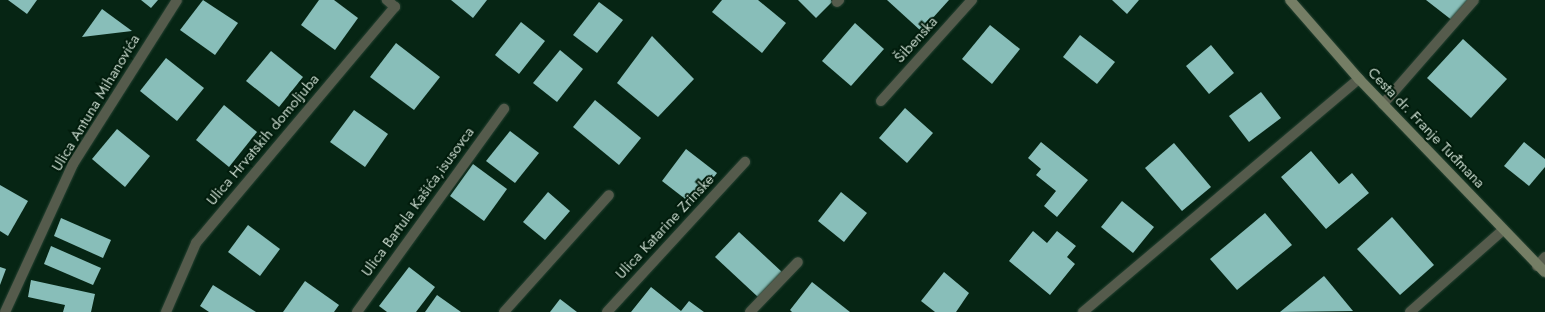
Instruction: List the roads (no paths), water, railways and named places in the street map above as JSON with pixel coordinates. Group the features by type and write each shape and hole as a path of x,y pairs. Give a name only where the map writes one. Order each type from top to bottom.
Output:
{"main road":[{"name":"Cesta dr. Franje Tuđmana","path":"1290,0 1359,79 1541,269"}],"street":[{"name":"Ulica Antuna Mihanovića","path":"5,312 73,164 177,0"},
{"name":"Ulica Hrvatskih domoljuba","path":"166,312 196,243 395,7 387,0"},
{"name":"Šibenska","path":"881,101 972,0"},
{"path":"1383,104 1474,0"},
{"path":"1084,312 1359,79"},
{"name":"Ulica Bartula Kašića,isusovca","path":"357,312 504,109"},
{"name":"Ulica Katarine Zrinske","path":"608,312 745,162"},
{"path":"504,312 609,195"},
{"path":"1410,312 1503,230"},
{"path":"1541,269 1545,257"},
{"path":"750,312 798,262"},
{"path":"1419,312 1422,302"}]}
